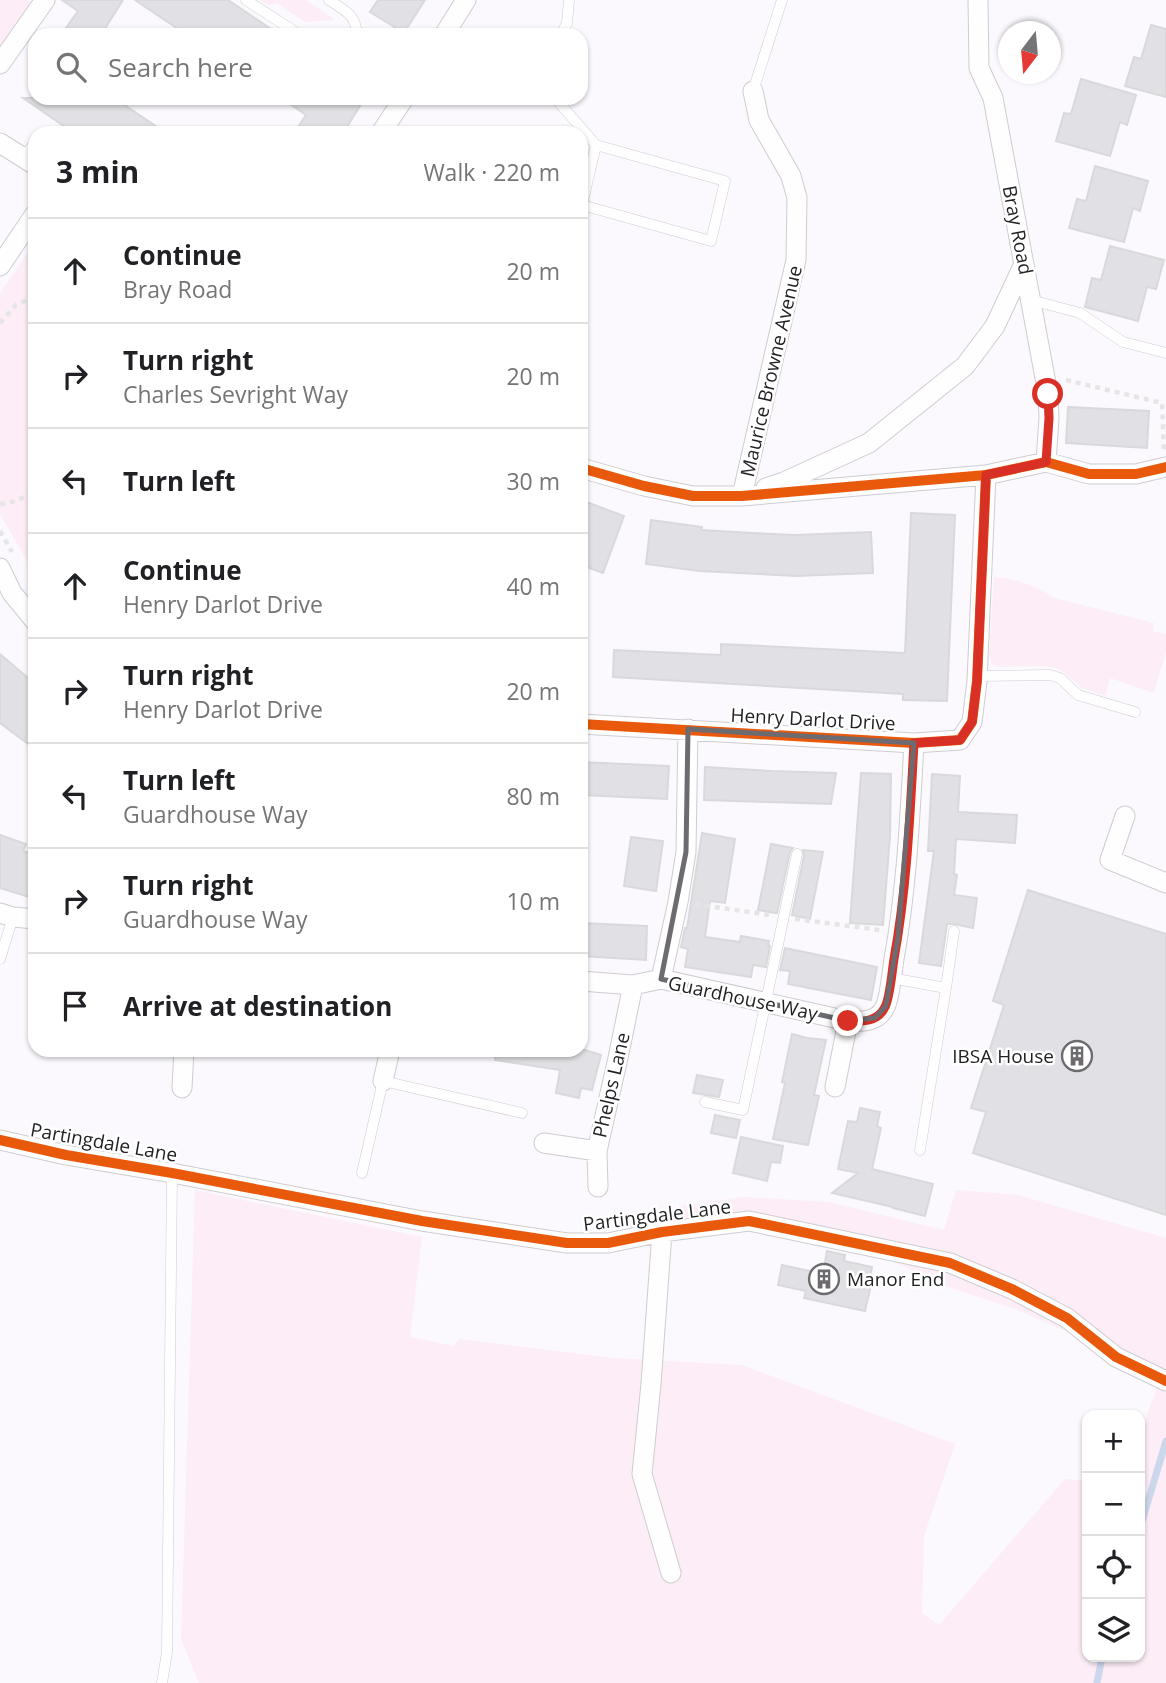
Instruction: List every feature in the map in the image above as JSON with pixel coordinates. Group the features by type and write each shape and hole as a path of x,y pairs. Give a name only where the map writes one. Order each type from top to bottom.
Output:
{"street":[{"path":"0,64 45,0"},
{"path":"448,28 466,0"},
{"name":"Bray Road","path":"978,0 979,68 993,98 1048,394 1046,462"},
{"name":"Maurice Browne Avenue","path":"588,470 693,496 742,496 796,260 797,198 790,176 759,120 752,91"},
{"path":"386,126 399,105"},
{"path":"0,143 28,154"},
{"path":"0,266 28,224"},
{"path":"742,496 784,482 869,443 965,366 995,326 1024,264"},
{"path":"742,496 986,475 1046,462 1090,474 1136,474 1166,467"},
{"name":"Henry Darlot Drive","path":"588,724 914,743 960,740 972,722 978,676 986,475"},
{"path":"0,568 6,597 28,615"},
{"path":"661,979 678,902 685,852 688,729"},
{"name":"Guardhouse Way","path":"588,982 633,985 661,979 848,1021 861,1022 875,1018 886,1006 906,874 914,743"},
{"path":"1125,816 1110,860 1166,883"},
{"path":"7,915 28,918"},
{"name":"Phelps Lane","path":"597,1186 597,1151 633,985"},
{"path":"835,1087 848,1021"},
{"path":"182,1088 184,1057"},
{"path":"383,1081 388,1057"},
{"name":"Partingdale Lane","path":"0,1140 66,1155 422,1221 567,1243 608,1243 748,1221 950,1263 1012,1289 1067,1318 1116,1357 1166,1381"},
{"path":"544,1143 597,1151"},
{"path":"662,1233 642,1474 671,1573"}],"lane":[{"path":"246,0 289,28"},
{"path":"329,0 349,13 354,19 356,28"},
{"path":"564,28 569,0"},
{"path":"752,91 782,0"},
{"path":"561,105 579,126"},
{"path":"588,136 596,145 724,181 711,241 588,207"},
{"path":"588,179 596,145"},
{"path":"1031,300 1080,313 1124,342 1166,353"},
{"path":"978,676 1050,675 1060,678 1078,695 1135,712"},
{"path":"705,1102 743,1110 797,854"},
{"path":"0,959 7,915"},
{"path":"920,1150 954,931"},
{"path":"891,978 946,988"},
{"path":"362,1173 383,1081 522,1113"},
{"path":"162,1683 167,1653 172,1173"}],"path":[{"path":"0,323 16,305 28,298"},
{"path":"1045,375 1161,403 1166,467"},
{"path":"0,504 21,500 28,495"}],"highlighted area":[{"path":"688,729 914,743 898,937 886,1006 875,1018 848,1021 661,979 686,852"}],"shaded area":[{"path":"0,0 29,0 30,3 0,46"},
{"path":"260,0 306,0 335,20 305,22 277,3 268,5"},
{"path":"28,252 28,563 0,514 0,293"},
{"path":"994,577 1026,583 1054,598 1154,623 1153,631 1166,634 1166,651 1154,693 1110,678 1105,696 1082,688 1056,668 997,667 991,663 989,656"},
{"path":"195,1190 422,1237 410,1337 454,1346 459,1339 614,1358 742,1365 955,1444 924,1536 922,1613 939,1625 1065,1479 1082,1481 1082,1662 1145,1662 1145,1420 1158,1385 1166,1388 1166,1683 199,1683 181,1639"},
{"path":"956,1190 1018,1195 1166,1238 1166,1375 1015,1309 936,1283 886,1257 799,1225 628,1232 622,1215 743,1197 829,1202 944,1230"}],"building":[{"path":"62,0 123,0 105,28 66,28 78,11"},
{"path":"135,0 228,0 270,28 177,28"},
{"path":"378,0 425,0 407,28 396,28 370,12"},
{"path":"1151,25 1166,29 1166,97 1125,86 1134,57 1141,59"},
{"path":"1081,79 1136,95 1127,125 1120,122 1110,156 1056,141 1064,113 1071,114"},
{"path":"33,105 124,105 156,126 64,126"},
{"path":"291,105 361,105 347,126 299,126 306,115"},
{"path":"1095,166 1148,181 1140,211 1133,208 1124,242 1069,228 1077,199 1086,201"},
{"path":"1110,246 1164,260 1156,289 1147,287 1138,321 1085,307 1092,278 1101,280"},
{"path":"1068,407 1149,411 1147,448 1066,443"},
{"path":"588,503 624,516 603,573 588,568"},
{"path":"911,513 955,515 947,701 903,700 903,694 613,677 614,650 721,655 721,644 905,653"},
{"path":"651,520 702,527 701,530 753,533 795,535 871,532 873,573 796,576 699,571 646,564"},
{"path":"0,654 28,678 28,744 0,723"},
{"path":"588,762 669,766 667,799 588,795"},
{"path":"705,767 836,773 831,804 704,800"},
{"path":"861,773 891,774 890,836 883,925 850,923"},
{"path":"932,774 960,776 958,812 1017,815 1015,843 956,839 954,874 957,875 954,895 977,898 973,928 947,924 941,966 919,963 934,851 928,851"},
{"path":"702,833 735,839 725,903 710,901 705,937 740,942 741,936 769,941 766,967 753,965 751,977 685,967 688,949 681,947 687,928"},
{"path":"0,835 26,844 23,851 28,853 28,897 0,888"},
{"path":"631,837 663,841 656,891 624,886"},
{"path":"771,844 793,848 777,913 758,910"},
{"path":"803,850 823,852 810,919 792,915"},
{"name":"IBSA House","path":"1028,890 1166,934 1166,1215 973,1153 986,1112 971,1108 1004,1005 993,1001"},
{"path":"588,923 647,926 646,960 588,956"},
{"path":"785,948 877,967 871,1000 788,984 790,971 780,970"},
{"path":"792,1034 826,1040 814,1095 819,1096 808,1145 773,1139"},
{"path":"588,1051 601,1055 592,1090 581,1088 579,1098 556,1093 560,1070 495,1060 495,1057 588,1057"},
{"path":"697,1075 723,1080 719,1097 693,1093"},
{"path":"860,1108 880,1112 877,1126 881,1128 872,1169 933,1184 925,1216 832,1193 858,1173 838,1169 848,1121 857,1122"},
{"path":"715,1115 740,1120 736,1138 711,1133"},
{"path":"741,1137 783,1146 780,1163 771,1162 767,1181 733,1173"},
{"name":"Manor End","path":"827,1251 845,1255 844,1261 872,1267 865,1311 804,1298 806,1291 778,1285 782,1265 823,1274"}],"waterway":[{"path":"1145,1511 1166,1441"},
{"path":"1097,1683 1101,1662"}],"cycle path":[{"path":"588,470 693,496 742,496 986,475 1046,462 1089,474 1136,474 1166,467"},
{"path":"588,724 914,743 960,740 972,722 977,681 986,475"},
{"path":"0,1140 66,1155 422,1221 567,1243 608,1243 662,1232 749,1221 950,1263 1012,1289 1067,1318 1116,1357 1166,1381"}],"place":[{"name":"IBSA House","path":"1077,1056"},
{"name":"Manor End","path":"824,1279"}],"route":[{"path":"848,1021 861,1022 875,1018 886,1006 906,874 914,743 960,740 972,722 977,681 986,475 1046,462 1048,394"}]}
